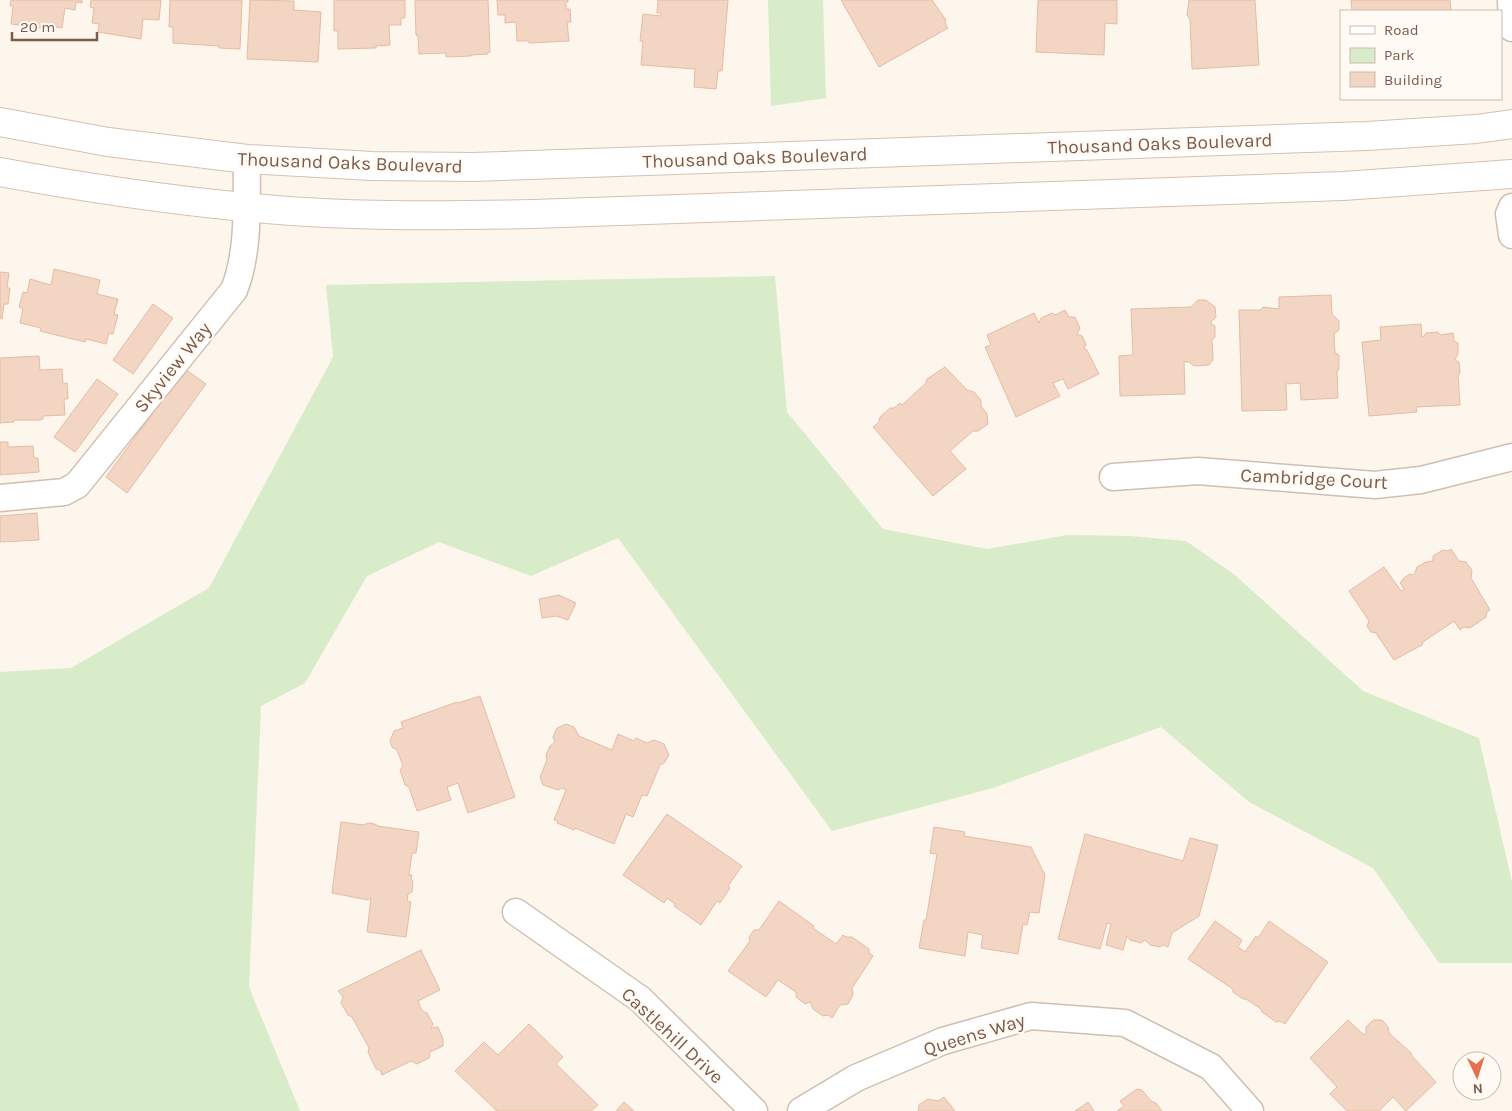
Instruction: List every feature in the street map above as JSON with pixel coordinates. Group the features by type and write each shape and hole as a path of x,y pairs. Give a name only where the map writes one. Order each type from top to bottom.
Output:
{"main road":[{"name":"Thousand Oaks Boulevard","path":"0,122 108,142 247,159 372,166 473,167 1367,136 1476,129 1512,124"},
{"path":"0,172 85,188 246,207 333,213 437,216 1342,186 1512,174"}],"street":[{"path":"1511,0 1512,28"},
{"name":"Skyview Way","path":"0,498 64,492 77,485 234,290 241,272 246,207 247,159"},
{"path":"1512,207 1509,214 1512,235"},
{"name":"Cambridge Court","path":"1113,477 1198,471 1375,485 1421,480 1512,457"},
{"name":"Castlehill Drive","path":"516,912 640,999 754,1111"},
{"name":"Queens Way","path":"801,1111 856,1078 934,1045 1031,1016 1125,1023 1211,1067 1250,1111"}],"green space":[{"path":"768,0 823,0 826,98 771,106"},
{"path":"775,276 787,412 883,529 987,549 1067,535 1130,536 1186,541 1235,575 1363,691 1479,738 1512,882 1512,963 1439,963 1373,868 1249,802 1161,727 993,788 832,831 618,538 531,576 439,542 367,576 305,683 261,706 249,987 300,1111 0,1111 0,672 71,668 209,588 333,357 326,285"}],"building":[{"path":"11,0 82,0 82,3 76,2 75,10 65,8 62,28 49,26 49,29 11,24 13,6 10,6"},
{"path":"91,0 161,0 159,20 143,19 141,39 98,32 99,24 92,23 94,8 90,7"},
{"path":"170,0 242,0 240,49 173,43 173,27 169,27"},
{"path":"250,0 294,1 294,10 321,12 318,62 247,59"},
{"path":"334,0 405,0 405,18 401,18 401,25 389,25 390,45 376,46 376,48 338,49 338,31 334,31"},
{"path":"415,0 488,0 490,52 488,54 471,56 446,57 446,53 419,54 418,36 416,35"},
{"path":"497,0 568,0 566,2 566,9 570,9 571,22 567,22 569,41 529,43 529,41 517,41 516,22 505,23 505,15 498,15"},
{"path":"658,0 728,0 722,71 718,71 716,89 694,87 695,69 641,65 643,41 640,41 643,14 661,16 661,13 657,13"},
{"path":"841,0 932,0 946,20 945,23 948,28 879,67"},
{"path":"1038,0 1117,0 1117,24 1105,23 1104,55 1036,52"},
{"path":"1189,0 1255,0 1259,65 1192,69 1190,19 1187,15"},
{"path":"1351,0 1450,0 1451,10 1352,10"},
{"path":"54,269 100,280 97,294 118,299 114,314 118,315 113,334 109,333 106,344 86,339 85,342 40,331 41,328 20,323 23,309 19,307 23,292 27,293 30,279 51,285"},
{"path":"0,272 9,273 7,288 10,288 8,304 4,304 2,319 0,318"},
{"path":"1331,295 1332,314 1339,321 1339,330 1334,334 1335,353 1339,355 1339,369 1337,372 1338,398 1301,400 1300,383 1286,384 1287,410 1242,411 1239,310 1261,310 1263,307 1279,309 1279,297"},
{"path":"1198,300 1206,300 1215,307 1216,317 1211,322 1215,326 1215,337 1212,340 1213,360 1209,365 1194,366 1189,362 1184,362 1185,394 1120,396 1119,356 1133,355 1131,309 1191,307"},
{"path":"153,304 173,318 133,374 113,360"},
{"path":"1065,310 1069,317 1075,317 1080,328 1077,334 1082,336 1086,344 1084,349 1087,350 1099,374 1068,389 1063,379 1053,383 1060,396 1016,417 985,347 991,345 987,335 1034,313 1039,323 1041,318 1052,313 1055,315"},
{"path":"1421,324 1422,337 1426,333 1438,332 1440,335 1453,333 1454,341 1458,343 1458,354 1455,360 1459,362 1460,405 1416,407 1417,412 1369,416 1362,342 1381,340 1380,327"},
{"path":"39,356 40,370 62,369 63,384 67,383 68,399 64,399 65,415 43,416 43,419 40,420 14,420 14,422 0,423 0,358"},
{"path":"945,367 967,390 974,392 981,400 981,406 987,414 988,424 978,431 973,431 950,451 966,469 933,496 873,427 890,408 894,408 900,403 902,405 926,383 927,379"},
{"path":"185,369 206,384 127,493 106,477"},
{"path":"97,379 118,394 75,452 54,437"},
{"path":"0,442 8,442 8,447 33,446 34,458 38,458 39,472 0,475"},
{"path":"37,513 39,540 0,542 0,516"},
{"path":"1451,549 1459,561 1466,562 1472,570 1471,578 1490,610 1487,612 1486,617 1470,628 1464,627 1460,630 1454,621 1423,642 1422,645 1394,660 1376,633 1371,632 1367,626 1369,621 1349,591 1384,567 1401,591 1404,589 1400,583 1410,574 1413,575 1417,567 1426,562 1433,561 1433,556 1443,550 1448,551"},
{"path":"559,595 576,603 568,620 556,616 542,618 539,599"},
{"path":"480,696 515,797 468,813 458,783 447,787 451,800 417,811 409,787 405,785 400,770 403,766 397,750 392,747 390,741 394,731 403,728 401,722"},
{"path":"566,724 574,727 579,736 612,750 618,734 634,741 636,738 647,743 654,740 664,744 669,755 664,763 660,765 647,796 642,795 633,817 626,814 614,844 575,828 574,830 554,820 566,790 562,788 558,790 543,785 540,777 547,760 546,755 550,746 555,742 553,737 557,728"},
{"path":"667,814 742,866 728,886 730,888 720,903 717,901 701,925 674,906 675,904 667,898 664,903 623,875"},
{"path":"341,822 364,825 368,823 419,832 416,853 412,853 409,875 412,875 411,879 413,881 412,892 408,894 407,901 411,902 406,937 367,932 371,898 368,900 332,893"},
{"path":"934,827 965,832 964,836 1031,847 1045,875 1039,913 1030,912 1027,925 1023,924 1018,954 981,948 983,935 968,932 965,956 919,948 924,920 926,920 937,854 930,853"},
{"path":"1085,834 1183,861 1190,838 1218,845 1199,916 1172,933 1168,947 1150,945 1145,940 1141,943 1130,940 1127,936 1123,950 1106,945 1111,924 1107,923 1100,949 1058,939"},
{"path":"779,901 836,944 843,935 852,937 869,949 869,953 873,956 852,988 853,995 848,1004 840,1005 832,1018 828,1015 823,1016 813,1009 810,1002 805,1004 796,997 796,992 778,980 766,997 728,971 750,941 749,937 754,930 759,930"},
{"path":"1215,921 1242,940 1238,947 1245,952 1256,936 1258,938 1269,921 1328,962 1285,1024 1280,1021 1276,1022 1262,1012 1261,1009 1243,999 1233,992 1233,989 1188,959"},
{"path":"421,950 440,990 418,1001 422,1011 427,1013 433,1024 431,1028 438,1027 443,1039 443,1046 430,1052 429,1058 417,1064 411,1061 382,1075 380,1070 376,1069 368,1052 369,1048 352,1017 348,1015 341,1003 343,997 338,991"},
{"path":"1348,1020 1364,1035 1366,1027 1373,1020 1382,1020 1388,1027 1389,1033 1411,1053 1436,1082 1406,1111 1393,1097 1379,1111 1347,1111 1330,1094 1337,1087 1310,1058"},
{"path":"529,1024 563,1057 556,1064 598,1105 591,1111 497,1111 455,1071 484,1042 498,1055"},
{"path":"1137,1089 1142,1090 1162,1111 1117,1111 1124,1106 1120,1101"},
{"path":"944,1097 955,1111 918,1111 919,1105 928,1099 938,1101"},
{"path":"624,1102 634,1111 616,1111"},
{"path":"1088,1102 1094,1111 1075,1111"}]}
